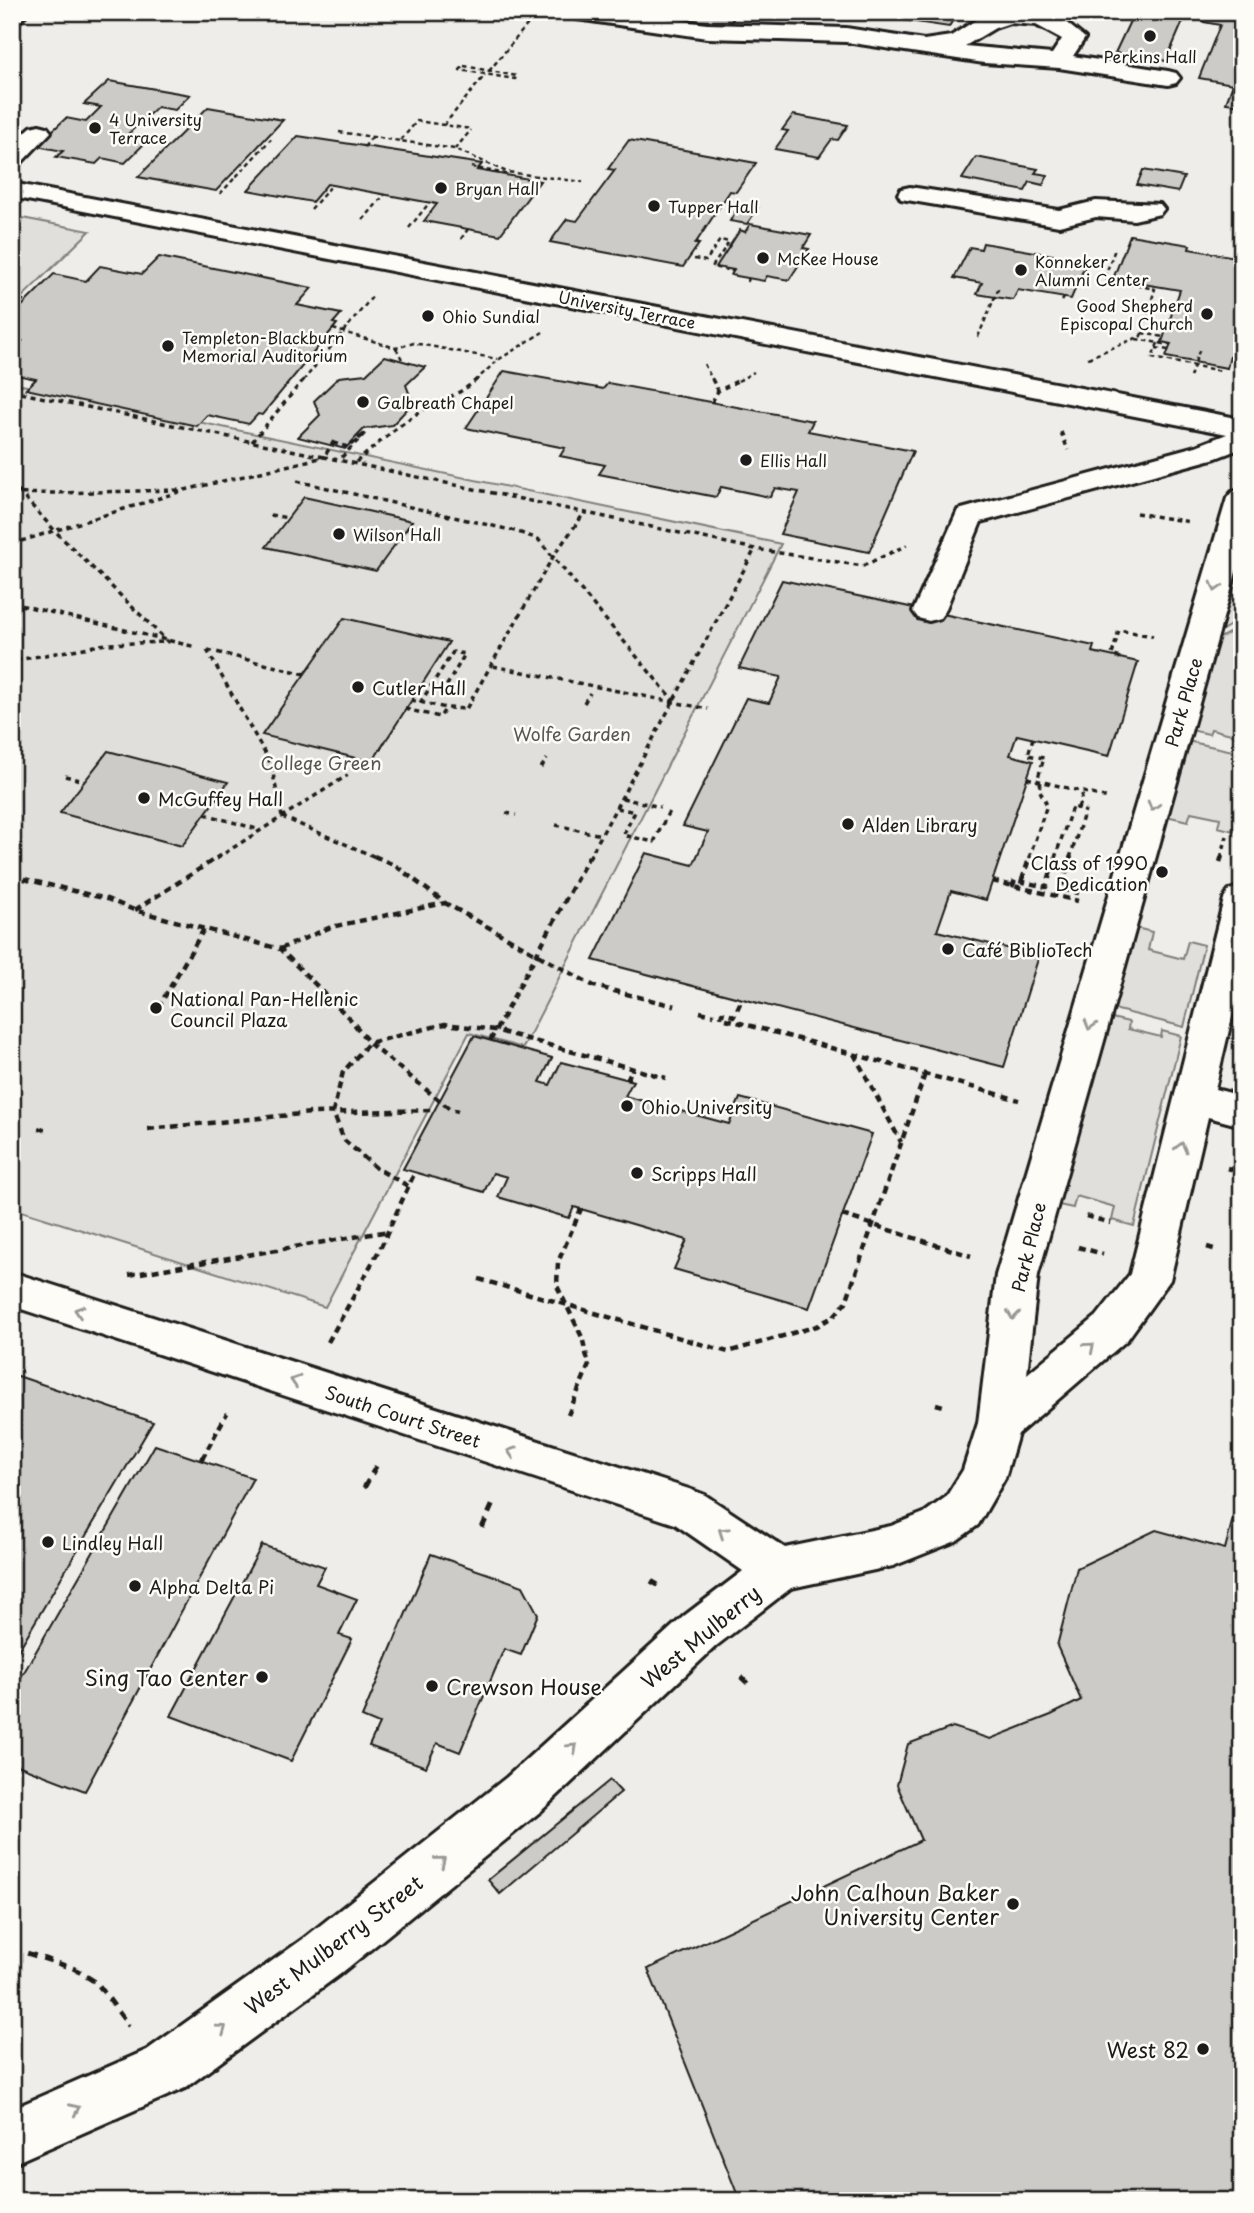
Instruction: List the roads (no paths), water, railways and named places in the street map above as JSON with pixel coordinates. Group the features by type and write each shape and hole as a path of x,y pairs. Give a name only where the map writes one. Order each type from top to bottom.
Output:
{"street":[{"path":"12,16 17,12"},
{"path":"577,12 706,31 846,34 984,56 1059,61 1168,78"},
{"path":"921,46 959,41 986,24 1002,18 1022,17 1047,20 1063,28 1074,38 1069,50 1059,61"},
{"path":"12,158 39,132"},
{"name":"University Terrace","path":"12,190 1242,428"},
{"path":"910,194 1059,218 1096,209 1134,212 1151,209"},
{"path":"929,611 968,516 1206,452 1242,438"},
{"name":"Park Place","path":"780,1570 892,1546 940,1527 962,1511 983,1478 1000,1423 1017,1275 1242,498"},
{"path":"1000,1423 1112,1328 1149,1280 1242,899"},
{"path":"1194,1098 1242,1111"},
{"name":"South Court Street","path":"12,1289 689,1509 780,1570"},
{"name":"West Mulberry","path":"621,1702 700,1631 780,1570"},
{"name":"West Mulberry Street","path":"12,2137 166,2069 321,1957 524,1794 621,1702"}],"place":[{"name":"Perkins Hall","path":"1150,36"},
{"name":"4 University Terrace","path":"95,128"},
{"name":"Bryan Hall","path":"441,188"},
{"name":"Tupper Hall","path":"654,206"},
{"name":"McKee House","path":"763,258"},
{"name":"Konneker Alumni Center","path":"1021,270"},
{"name":"Good Shepherd Episcopal Church","path":"1207,314"},
{"name":"Ohio Sundial","path":"428,316"},
{"name":"Templeton-Blackburn Memorial Auditorium","path":"168,346"},
{"name":"Galbreath Chapel","path":"363,402"},
{"name":"Ellis Hall","path":"746,460"},
{"name":"Wilson Hall","path":"339,534"},
{"name":"Cutler Hall","path":"358,687"},
{"name":"McGuffey Hall","path":"144,798"},
{"name":"Alden Library","path":"848,824"},
{"name":"Class of 1990 Dedication","path":"1162,872"},
{"name":"Café BiblioTech","path":"948,949"},
{"name":"National Pan-Hellenic Council Plaza","path":"156,1008"},
{"name":"Ohio University","path":"627,1106"},
{"name":"Scripps Hall","path":"637,1173"},
{"name":"Lindley Hall","path":"48,1542"},
{"name":"Alpha Delta Pi","path":"135,1586"},
{"name":"Sing Tao Center","path":"262,1677"},
{"name":"Crewson House","path":"432,1686"},
{"name":"John Calhoun Baker University Center","path":"1013,1904"},
{"name":"West 82","path":"1203,2049"}],"park label":[{"name":"Wolfe Garden","path":"572,733"},
{"name":"College Green","path":"321,762"}]}
